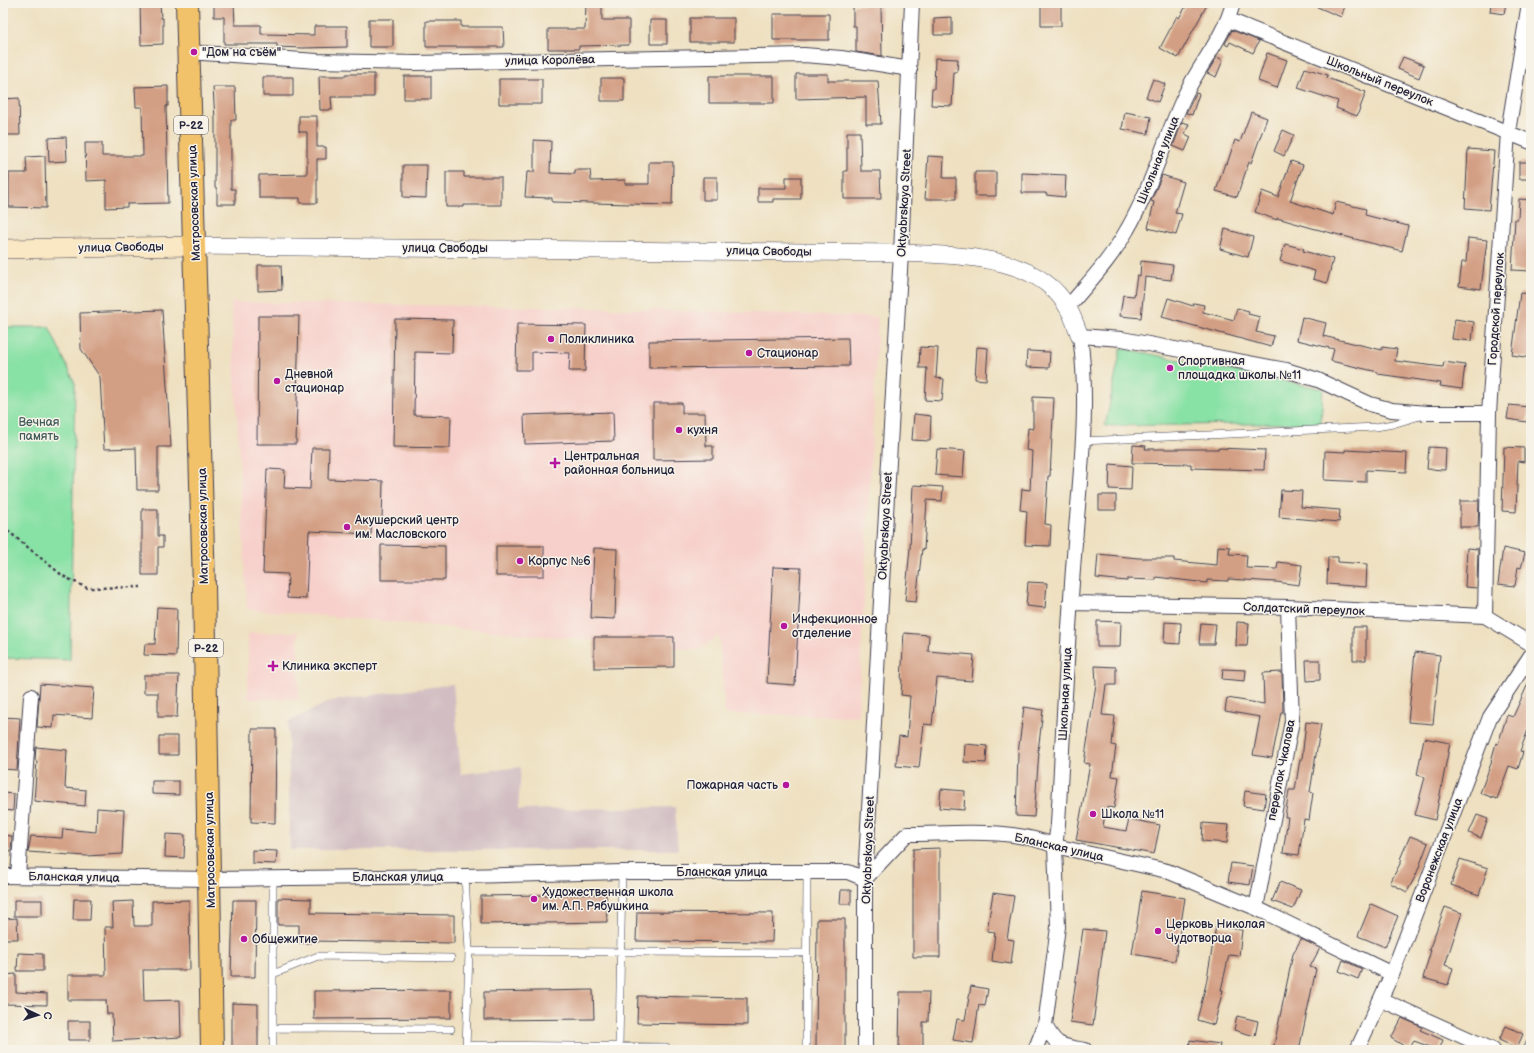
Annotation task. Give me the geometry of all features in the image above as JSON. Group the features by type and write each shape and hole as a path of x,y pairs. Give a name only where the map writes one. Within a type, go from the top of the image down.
{"highway":[{"name":"Матросовская улица","path":"187,3 196,246 210,879 212,1050"}],"main road":[{"name":"улица Свободы","path":"3,249 196,246"}],"street":[{"name":"Oktyabrskaya Street","path":"865,1050 865,879 901,253 912,3"},
{"name":"Школьная улица","path":"1068,307 1103,267 1127,230 1149,186 1183,99 1229,20 1233,3"},
{"name":"Городской переулок","path":"1485,616 1489,413 1508,132 1529,3"},
{"name":"Школьный переулок","path":"1229,20 1531,142"},
{"name":"улица Королёва","path":"188,52 317,60 416,63 804,55 841,58 910,69"},
{"name":"улица Свободы","path":"196,246 901,253 986,258 1026,271 1052,288 1068,307 1080,336"},
{"name":"Школьная улица","path":"1035,1050 1045,1025 1058,927 1055,846 1070,604 1085,407 1085,385 1080,336"},
{"path":"1080,336 1130,340 1286,370 1318,380 1370,404 1392,410 1427,413 1489,413"},
{"name":"Солдатский переулок","path":"1070,604 1288,608 1485,616 1531,644"},
{"name":"переулок Чкалова","path":"1256,908 1292,721 1288,608"},
{"name":"Воронежская улица","path":"1357,1050 1382,1000 1490,717 1531,655"},
{"path":"18,876 31,696"},
{"name":"Бланская улица","path":"3,876 210,879 465,876 622,872 848,872 865,879 907,834 1003,834 1040,839 1055,846 1167,871 1256,908 1392,974"},
{"path":"1382,1000 1493,1050"},
{"path":"1045,1025 1052,1039 1066,1047 1085,1050"}],"lane":[{"path":"1082,440 1376,427 1393,424 1427,413"},
{"path":"619,1047 622,872"},
{"path":"806,1050 807,872"},
{"path":"465,876 468,951 466,1047 666,1047"},
{"path":"273,878 273,1050"},
{"path":"468,951 807,953"},
{"path":"273,974 318,956 451,958"},
{"path":"273,1028 451,1029"}],"path":[{"path":"3,527 63,576 87,588 141,587"}],"shaded area":[{"name":"Центральная районная больница","path":"231,302 600,308 878,317 858,716 725,714 719,635 700,650 247,609"},
{"name":"Клиника эксперт","path":"298,632 299,699 248,699 248,633"},
{"path":"453,684 461,774 521,767 518,810 675,807 678,850 290,850 288,722 330,701"}],"green space":[{"name":"Вечная память","path":"3,327 49,327 75,383 70,660 3,658"},
{"name":"Спортивная площадка школы №11","path":"1121,348 1323,389 1321,423 1105,426"}],"building":[{"path":"140,3 160,3 161,18 163,18 163,44 141,45"},
{"path":"214,3 234,3 235,25 261,25 261,34 314,35 314,26 347,26 347,47 303,48 277,47 277,44 224,44 224,17 214,17"},
{"path":"586,3 602,3 602,20 629,20 629,45 579,46 579,49 548,49 548,29 585,29"},
{"path":"1041,3 1061,3 1061,26 1041,26"},
{"path":"1188,3 1208,3 1178,58 1160,48 1177,16 1179,18"},
{"path":"1308,3 1346,3 1341,17"},
{"path":"1491,3 1506,3 1504,14 1490,12"},
{"path":"853,5 881,5 882,56 856,52 856,26 853,26"},
{"path":"773,14 829,14 829,40 773,40"},
{"path":"952,17 952,35 934,35 934,18"},
{"path":"690,18 734,18 734,42 690,42"},
{"path":"369,19 393,19 393,47 369,47"},
{"path":"650,20 667,20 667,44 650,44"},
{"path":"426,21 461,21 461,27 503,27 504,47 426,47"},
{"path":"1232,30 1259,41 1253,53 1230,42 1228,46 1225,44"},
{"path":"1267,53 1287,60 1277,88 1258,81"},
{"path":"1217,57 1223,60 1216,77 1207,73"},
{"path":"1403,57 1424,65 1419,78 1398,69"},
{"path":"935,58 958,59 957,72 954,72 952,106 931,105 932,89 934,89"},
{"path":"1305,68 1328,75 1327,78 1366,92 1357,116 1336,108 1338,101 1298,88"},
{"path":"346,74 374,74 374,97 331,97 332,110 320,110 319,76 346,76"},
{"path":"796,74 828,74 828,81 878,81 881,124 866,124 866,97 796,99"},
{"path":"404,76 431,76 431,99 404,99"},
{"path":"709,76 774,76 774,103 709,103"},
{"path":"263,77 293,77 293,96 263,96"},
{"path":"601,78 624,78 624,101 601,101"},
{"path":"499,79 542,79 542,104 499,104"},
{"path":"1153,79 1165,84 1158,102 1146,97"},
{"path":"168,86 168,106 166,106 168,203 127,204 127,207 106,208 106,180 86,181 85,143 102,143 102,156 143,156 142,107 136,107 135,87"},
{"path":"213,87 235,87 236,120 231,120 231,189 235,189 235,204 217,204 217,188 215,188 215,120"},
{"path":"1196,93 1199,94 1192,115 1186,113"},
{"path":"19,98 20,135 3,135 3,99"},
{"path":"1125,112 1151,117 1148,134 1122,129"},
{"path":"1251,112 1267,118 1251,163 1249,162 1237,197 1216,191 1225,163 1227,164 1235,140 1240,142"},
{"path":"299,116 317,116 317,147 326,147 326,159 317,159 317,203 300,203 300,198 259,198 259,175 307,174 307,132 299,132"},
{"path":"1182,122 1189,124 1185,134 1191,137 1185,151 1173,146"},
{"path":"1283,130 1294,135 1284,156 1274,151"},
{"path":"847,132 860,132 861,171 880,171 881,199 844,199 844,171 847,171"},
{"path":"66,137 67,161 49,162 48,138"},
{"path":"534,140 551,141 550,173 575,174 575,170 590,170 591,181 625,180 625,184 649,184 649,162 673,162 672,205 552,202 552,198 525,197 527,172 534,172"},
{"path":"1468,149 1494,151 1489,210 1465,208"},
{"path":"45,156 46,208 9,207 9,173 27,173 26,157"},
{"path":"928,156 944,157 943,178 956,178 956,199 925,199"},
{"path":"1291,161 1303,165 1290,201 1333,215 1336,202 1366,209 1365,215 1408,226 1402,251 1277,218 1277,220 1255,212 1262,191 1278,197"},
{"path":"1519,162 1531,162 1531,179 1519,179"},
{"path":"403,165 427,165 426,198 403,197"},
{"path":"446,172 464,172 464,177 501,177 501,205 464,205 464,207 446,207"},
{"path":"975,172 996,172 996,196 975,196"},
{"path":"1022,173 1066,175 1065,197 1046,195 1046,193 1022,193"},
{"path":"1162,175 1184,182 1175,213 1182,214 1176,235 1148,228 1154,202 1151,201"},
{"path":"703,177 717,177 717,200 703,200"},
{"path":"786,177 801,177 801,199 773,199 773,202 758,202 758,188 786,188"},
{"path":"1519,199 1531,200 1531,271 1512,270 1515,219 1518,219"},
{"path":"1225,229 1253,237 1248,257 1220,249"},
{"path":"1468,238 1487,240 1481,289 1459,286 1462,262 1466,262"},
{"path":"1285,244 1304,249 1303,251 1333,259 1327,283 1313,279 1315,271 1280,261"},
{"path":"1141,261 1173,265 1171,280 1145,277 1141,318 1120,316 1123,295 1134,296 1137,275 1140,276"},
{"path":"258,265 281,265 282,290 258,291"},
{"path":"1520,293 1531,294 1531,358 1512,355"},
{"path":"1168,298 1193,306 1194,303 1204,305 1203,312 1234,320 1237,308 1249,311 1248,314 1260,317 1256,332 1274,336 1271,347 1162,317"},
{"path":"162,310 171,447 158,447 158,490 137,490 136,448 104,449 100,377 81,349 80,313"},
{"name":"Дневной стационар","path":"258,316 299,316 296,444 257,444"},
{"path":"1302,317 1326,323 1323,336 1382,350 1382,347 1397,349 1395,361 1443,367 1444,362 1465,365 1462,389 1440,386 1441,383 1378,374 1378,372 1331,361 1334,349 1297,340"},
{"path":"395,319 453,320 452,353 415,352 414,415 451,416 450,448 393,447"},
{"path":"1455,319 1474,322 1472,341 1452,339"},
{"name":"Поликлиника","path":"517,324 586,325 585,371 569,371 570,353 532,352 532,370 516,370"},
{"name":"Стационар","path":"848,338 849,366 649,368 649,341"},
{"path":"920,347 938,348 936,378 944,379 942,401 925,400 927,368 919,368"},
{"path":"977,347 988,348 986,380 975,379"},
{"path":"1027,351 1050,352 1049,368 1026,367"},
{"path":"1033,397 1054,398 1050,476 1048,476 1045,524 1051,525 1050,546 1025,545 1027,511 1020,510 1022,489 1030,490 1032,451 1026,450 1028,428 1033,429"},
{"name":"кухня","path":"653,403 682,403 682,413 705,413 706,446 713,446 713,459 653,460"},
{"path":"1509,405 1529,407 1527,422 1507,419"},
{"path":"613,412 614,441 525,444 524,415"},
{"path":"914,414 931,416 930,441 912,440"},
{"path":"1133,445 1146,446 1145,449 1219,448 1265,450 1264,470 1191,468 1191,464 1132,463"},
{"path":"1429,447 1446,448 1445,470 1427,469"},
{"path":"1504,447 1524,448 1524,462 1518,461 1516,512 1502,511"},
{"name":"Акушерский центр им. Масловского","path":"312,448 329,448 328,479 383,481 382,521 372,521 371,534 309,531 306,599 287,598 288,574 263,573 267,469 285,470 284,488 310,489"},
{"path":"937,449 965,451 963,477 935,475"},
{"path":"1345,450 1407,453 1406,472 1366,470 1366,482 1324,480 1325,451 1345,452"},
{"path":"1110,464 1132,466 1131,490 1109,489"},
{"path":"913,485 943,487 942,501 927,500 924,550 922,549 916,602 905,601 910,548"},
{"path":"1281,490 1302,491 1301,507 1340,510 1339,522 1279,517"},
{"path":"1099,495 1116,495 1116,510 1099,510"},
{"path":"1460,501 1479,501 1478,527 1460,527"},
{"path":"142,509 158,509 158,536 163,536 163,547 158,547 158,575 142,575"},
{"path":"381,545 445,546 445,580 381,580"},
{"name":"Корпус №6","path":"496,546 544,546 544,576 496,576"},
{"path":"1218,546 1230,547 1229,554 1247,555 1246,568 1277,569 1278,562 1302,565 1299,585 1228,579 1228,581 1207,580 1207,583 1156,577 1156,580 1127,579 1127,581 1096,578 1098,554 1138,558 1174,558 1174,561 1217,565"},
{"path":"594,548 617,549 615,619 591,618"},
{"path":"1467,548 1478,549 1477,588 1465,587"},
{"path":"1503,548 1525,553 1521,568 1518,567 1515,586 1498,584"},
{"path":"1328,557 1338,557 1338,562 1367,564 1366,587 1327,584"},
{"name":"Инфекционное отделение","path":"773,567 801,568 795,685 767,683"},
{"path":"1028,582 1047,583 1045,608 1026,606"},
{"path":"157,607 177,608 176,656 144,655 145,644 155,644"},
{"path":"1097,621 1121,622 1120,647 1097,647"},
{"path":"1165,622 1181,623 1180,644 1164,643"},
{"path":"1237,622 1249,623 1247,646 1236,646"},
{"path":"1201,623 1216,624 1214,644 1199,644"},
{"path":"1353,627 1366,627 1366,660 1353,660"},
{"path":"904,633 929,635 928,651 974,655 972,681 937,678 932,725 924,724 919,768 896,766 899,736 907,737 910,696 901,695"},
{"path":"594,637 674,637 674,667 594,668"},
{"path":"1415,652 1440,655 1433,724 1408,722"},
{"path":"1306,660 1320,660 1320,680 1307,681"},
{"path":"1095,666 1116,667 1116,685 1106,685 1102,715 1115,716 1112,745 1116,746 1112,776 1119,777 1114,808 1106,807 1103,827 1126,831 1129,819 1160,825 1154,854 1076,840 1090,764 1084,763 1096,684"},
{"path":"1223,669 1246,670 1245,681 1222,679"},
{"path":"1282,672 1283,712 1281,712 1272,758 1253,755 1260,717 1225,711 1227,698 1264,704 1263,673"},
{"path":"144,675 179,675 177,717 158,717 158,693 144,693"},
{"path":"1531,677 1531,722 1520,751 1523,752 1518,769 1509,766 1497,799 1480,793 1492,761 1496,743 1498,744 1507,715 1513,717"},
{"path":"40,684 94,688 92,718 54,715 53,728 37,727"},
{"path":"1024,707 1043,710 1038,752 1034,817 1016,816 1018,753"},
{"path":"3,717 20,718 17,770 3,769"},
{"path":"1306,722 1321,724 1310,792 1313,793 1309,820 1304,819 1299,855 1283,853 1288,817 1285,817 1289,790 1295,790 1300,759 1302,759"},
{"path":"252,729 276,729 275,823 251,822"},
{"path":"159,736 178,736 178,755 159,755"},
{"path":"1424,738 1450,743 1435,820 1415,815 1425,777 1417,775"},
{"path":"965,744 987,746 986,763 964,762"},
{"path":"36,747 67,750 65,788 86,790 85,806 34,801 37,761 35,760"},
{"path":"152,781 179,781 179,795 152,794"},
{"path":"941,789 965,791 964,810 939,808"},
{"path":"1245,791 1266,794 1264,809 1243,806"},
{"path":"3,793 14,794 13,811 3,810"},
{"path":"97,808 124,810 122,854 86,856 28,852 31,836 62,838 63,829 96,832"},
{"path":"1477,815 1488,819 1481,838 1469,833"},
{"path":"1203,823 1229,825 1227,843 1202,841"},
{"path":"166,834 185,835 184,858 165,857"},
{"path":"3,835 12,836 11,851 3,850"},
{"path":"1410,836 1428,843 1416,875 1407,892 1390,883 1402,860 1400,859"},
{"path":"940,848 940,957 913,957 913,849"},
{"path":"252,850 277,851 276,864 252,863"},
{"path":"1460,859 1488,868 1479,895 1451,885"},
{"path":"1231,863 1253,866 1250,885 1228,882"},
{"path":"1280,882 1301,890 1293,909 1272,901"},
{"path":"841,890 851,890 851,904 840,904"},
{"name":"Церковь Николая Чудотворца","path":"1142,891 1185,898 1175,961 1132,954"},
{"path":"993,893 1014,896 1007,939 1014,940 1011,964 992,961 995,932 987,931"},
{"path":"606,894 607,922 481,924 481,896"},
{"path":"278,898 311,899 311,913 454,915 454,943 310,941 310,943 299,943 299,925 278,925"},
{"path":"74,899 91,899 90,920 73,920"},
{"path":"14,900 42,900 42,916 14,916"},
{"path":"189,900 190,970 143,970 144,1001 180,1000 181,1037 113,1041 112,1014 107,1014 106,1000 68,1000 68,975 106,975 105,927 113,927 112,902 133,901 134,926 152,926 152,901"},
{"name":"Общежитие","path":"233,900 256,900 255,977 231,977"},
{"path":"1371,904 1398,916 1385,947 1358,936"},
{"path":"1445,907 1462,913 1445,965 1453,968 1448,985 1423,978 1431,950 1429,950"},
{"path":"637,912 773,913 772,942 636,941"},
{"path":"17,918 18,939 3,939 3,919"},
{"path":"817,919 845,919 845,1050 816,1050"},
{"path":"1216,926 1242,930 1239,956 1229,955 1221,990 1223,990 1214,1025 1197,1020 1206,984"},
{"path":"1083,929 1105,931 1093,1025 1070,1022"},
{"path":"1301,939 1320,948 1310,967 1316,969 1299,1050 1273,1050 1293,954"},
{"path":"18,953 43,954 43,971 17,971"},
{"path":"1343,960 1362,969 1358,979 1339,971"},
{"path":"16,974 16,992 47,994 47,1005 3,1004 3,975"},
{"path":"971,986 988,989 985,1006 979,1005 973,1043 953,1040 957,1019 965,1020"},
{"path":"451,990 451,1018 314,1019 314,991"},
{"path":"593,990 594,1019 484,1020 484,992"},
{"path":"900,992 929,992 928,1022 923,1022 923,1050 899,1050"},
{"path":"638,996 747,998 747,1025 637,1023"},
{"path":"232,1003 258,1004 258,1050 232,1050"},
{"path":"1237,1016 1258,1021 1255,1036 1234,1030"},
{"path":"1402,1018 1422,1027 1420,1030 1443,1040 1439,1050 1414,1041 1409,1049 1391,1038"},
{"path":"68,1021 90,1021 90,1040 68,1040"},
{"path":"1506,1026 1523,1034 1517,1048 1499,1040"},
{"path":"1190,1040 1220,1044 1219,1050 1189,1050"}],"place":[{"name":"\"Дом на съём\"","path":"194,52"},
{"name":"Поликлиника","path":"551,339"},
{"name":"Стационар","path":"749,353"},
{"name":"Спортивная площадка школы №11","path":"1170,368"},
{"name":"Дневной стационар","path":"277,381"},
{"name":"кухня","path":"679,430"},
{"name":"Центральная районная больница","path":"555,463"},
{"name":"Акушерский центр им. Масловского","path":"347,527"},
{"name":"Корпус №6","path":"520,561"},
{"name":"Инфекционное отделение","path":"784,626"},
{"name":"Клиника эксперт","path":"273,666"},
{"name":"Пожарная часть","path":"786,785"},
{"name":"Школа №11","path":"1093,814"},
{"name":"Художественная школа им. А.П. Рябушкина","path":"534,899"},
{"name":"Церковь Николая Чудотворца","path":"1158,931"},
{"name":"Общежитие","path":"244,939"}]}
